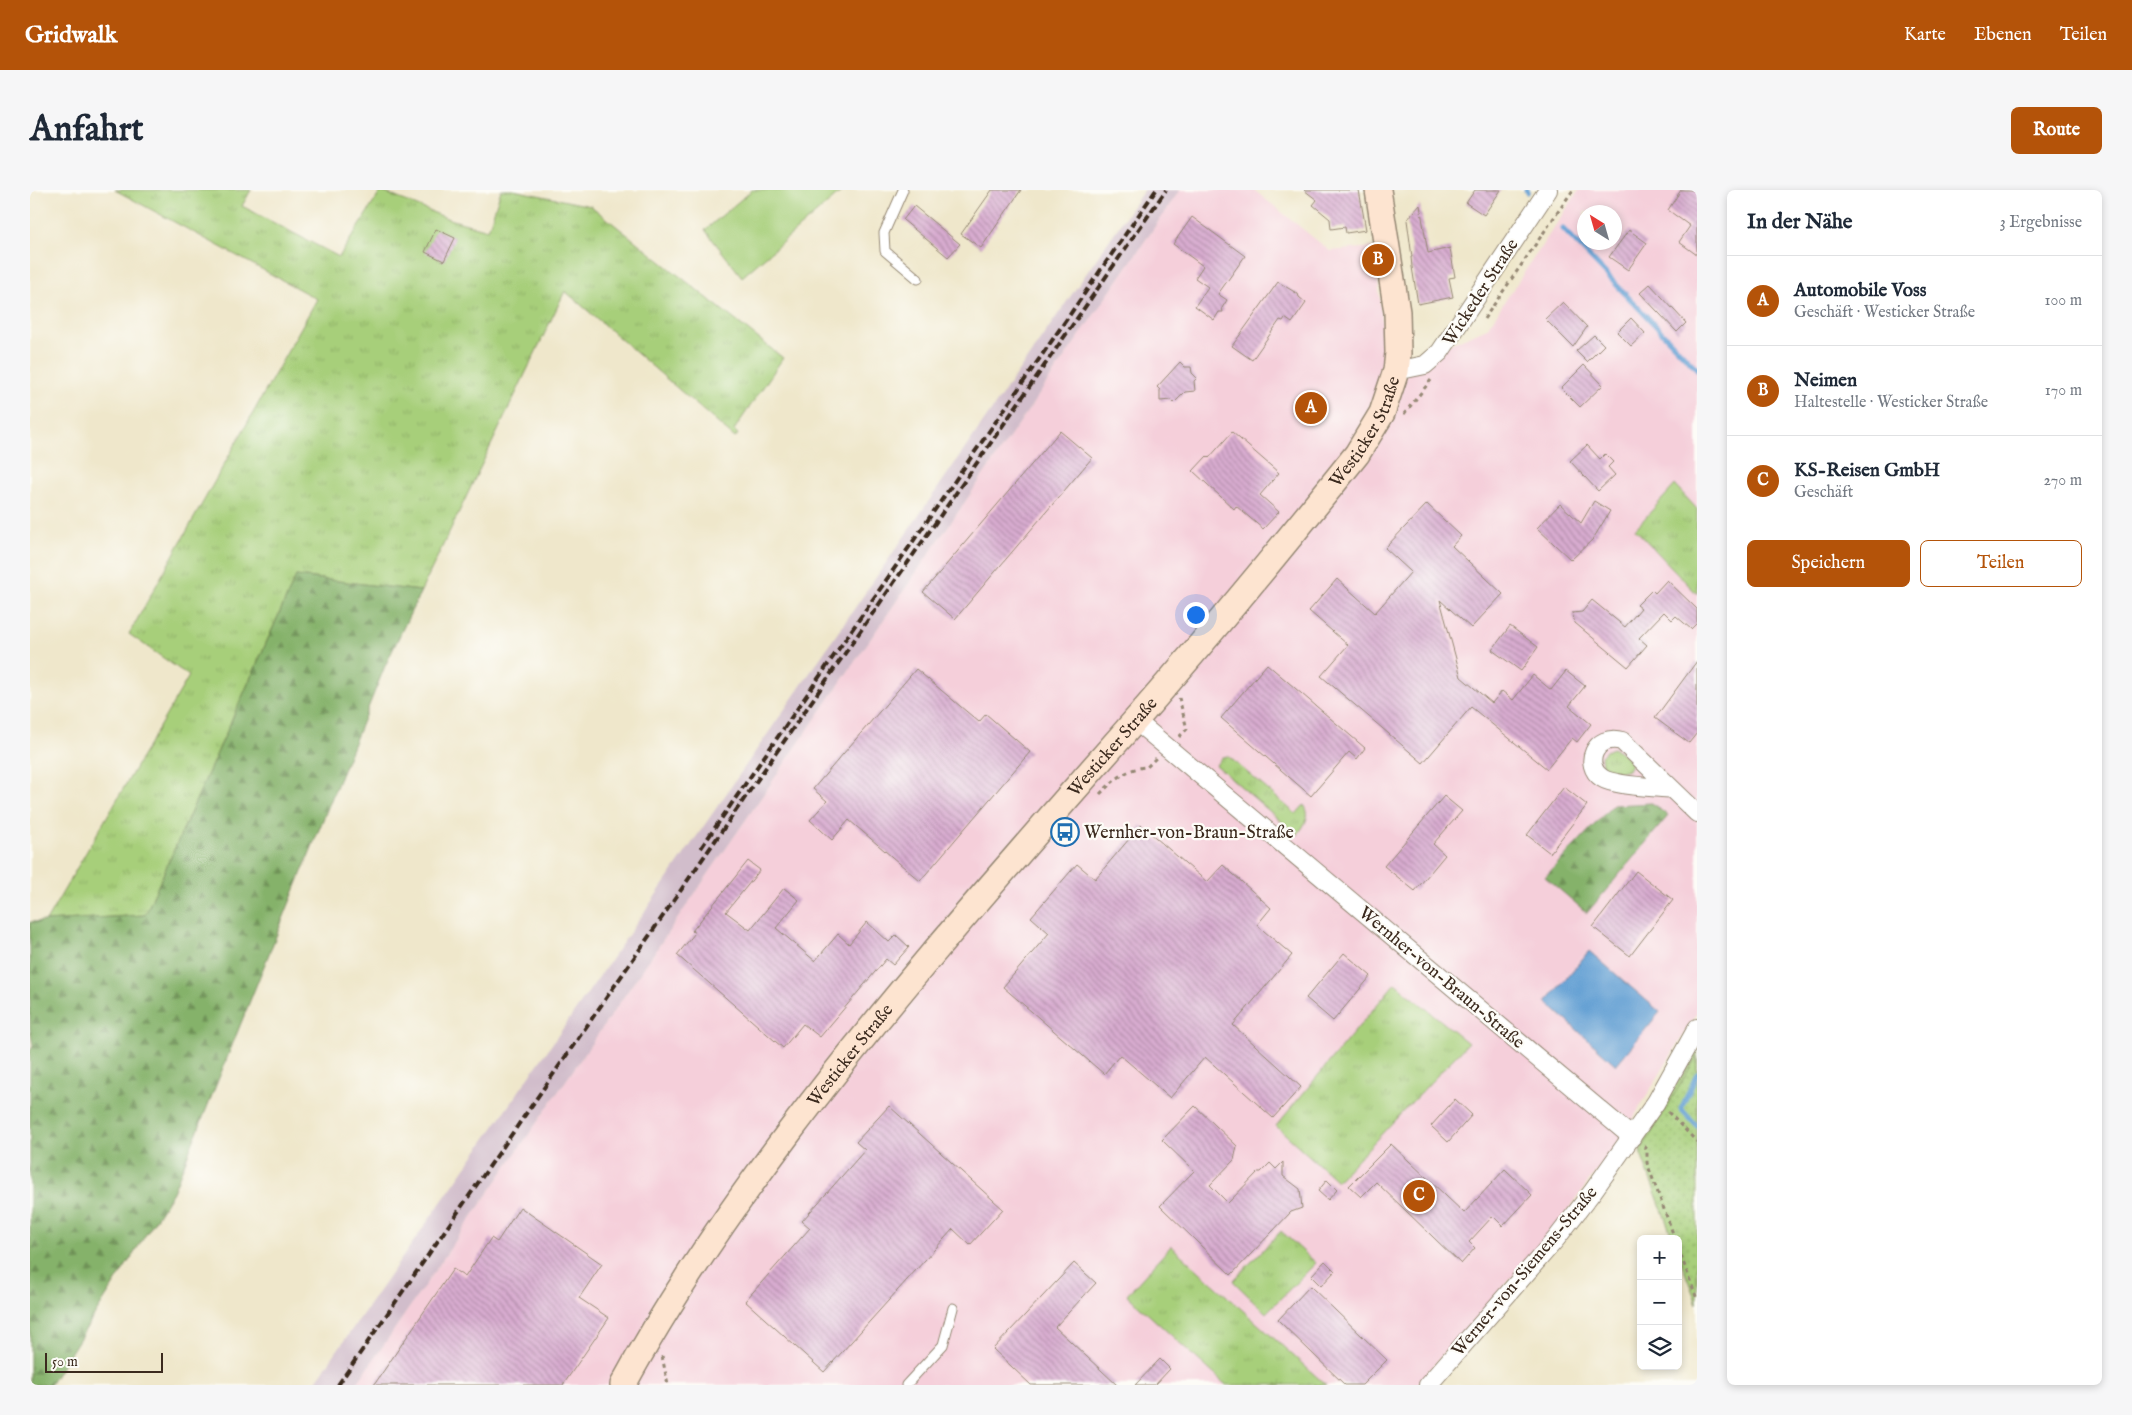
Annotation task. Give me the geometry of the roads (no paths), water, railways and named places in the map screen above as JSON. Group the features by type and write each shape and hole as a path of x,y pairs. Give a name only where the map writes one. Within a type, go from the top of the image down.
{"main road":[{"name":"Westicker Straße","path":"628,1382 724,1222 848,1054 951,929 1136,721 1357,454 1382,413 1396,371 1397,312 1378,190"}],"street":[{"name":"Wickeder Straße","path":"1396,371 1426,365 1440,352 1548,190"},
{"name":"Wernher-von-Braun-Straße","path":"1136,721 1632,1137"},
{"path":"1672,789 1697,813"},
{"name":"Werner-von-Siemens-Straße","path":"1428,1385 1556,1239 1656,1102 1697,1028"}],"lane":[{"path":"903,190 884,234 884,251 918,279"},
{"path":"906,1385 943,1345 953,1308"}],"water":[{"path":"1589,951 1660,1012 1616,1065 1546,1002"}],"waterway":[{"path":"1563,229 1697,369"},
{"path":"1697,1074 1681,1109 1697,1126"}],"railway":[{"path":"701,848 1156,190"},
{"path":"338,1385 1166,190"}],"place":[{"name":"Neimen","path":"1378,260"},
{"name":"Automobile Voss","path":"1311,408"},
{"name":"Wernher-von-Braun-Straße","path":"1065,832"},
{"name":"KS-Reisen GmbH","path":"1419,1196"}]}
